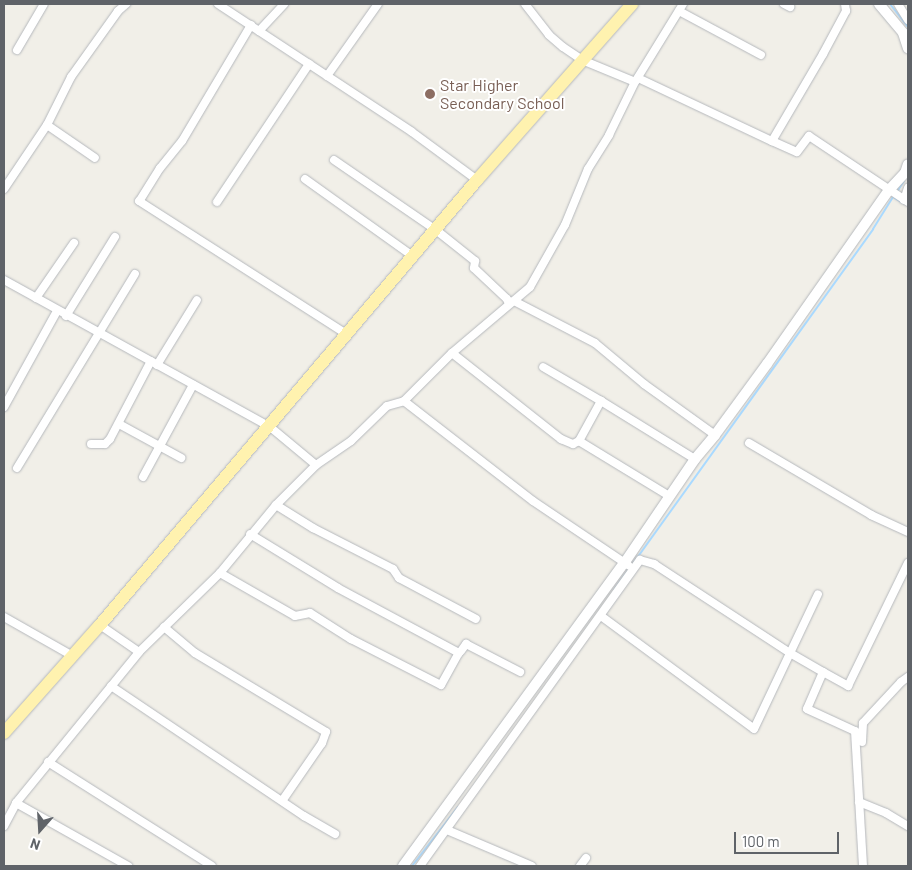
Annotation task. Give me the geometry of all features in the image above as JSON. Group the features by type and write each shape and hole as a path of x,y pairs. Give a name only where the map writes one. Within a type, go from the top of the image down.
{"main road":[{"path":"4,733 100,625 348,335 477,180 632,4"}],"street":[{"path":"17,50 44,4"},
{"path":"4,189 47,124 71,78 118,11 126,4"},
{"path":"218,4 412,132 477,180"},
{"path":"259,30 284,4"},
{"path":"327,76 378,4"},
{"path":"525,4 549,35 582,60 637,80 797,152 809,136 906,201 908,188"},
{"path":"772,141 846,11 845,4"},
{"path":"879,4 903,33 908,48"},
{"path":"898,4 908,20"},
{"path":"4,826 16,803 139,652 220,573 250,534 276,505 316,465 351,441 387,406 404,400 452,354 530,287 565,225 588,169 609,135 637,80 681,7 761,56"},
{"path":"251,26 182,140 160,168 139,201 348,335"},
{"path":"217,202 309,64"},
{"path":"47,124 95,158"},
{"path":"334,160 436,230 475,261 474,268 511,302 595,343 644,384 715,435"},
{"path":"420,866 600,616 668,496 715,435 889,190 905,173 908,164"},
{"path":"306,179 414,257"},
{"path":"66,316 115,237"},
{"path":"36,298 74,243"},
{"path":"17,468 135,274"},
{"path":"4,280 66,316 269,426 316,465"},
{"path":"90,444 105,444 119,424 154,363 197,300"},
{"path":"4,407 58,311"},
{"path":"452,354 561,439 573,444 580,441 601,401"},
{"path":"543,367 695,459"},
{"path":"143,477 193,385"},
{"path":"404,400 533,501 628,565"},
{"path":"119,424 181,458"},
{"path":"580,441 668,496"},
{"path":"749,443 871,515 908,532"},
{"path":"276,505 313,528 392,569 399,578 476,619"},
{"path":"220,573 295,616 310,613 351,639 441,685 459,652 338,588 250,534"},
{"path":"403,866 628,565 640,560 654,564 790,653 848,686 908,562"},
{"path":"600,616 679,672 754,729 818,594"},
{"path":"4,617 72,656"},
{"path":"100,625 139,652"},
{"path":"164,627 195,653 326,732 322,743 282,801"},
{"path":"461,651 466,644 520,672"},
{"path":"823,672 807,708 855,731 863,866"},
{"path":"862,742 863,723 908,677"},
{"path":"111,686 282,801 335,834"},
{"path":"48,762 212,866"},
{"path":"859,802 886,813 908,826"},
{"path":"16,803 128,866"},
{"path":"447,830 532,866"},
{"path":"580,866 586,858"}],"waterway":[{"path":"890,4 908,27"},
{"path":"897,192 904,181"},
{"path":"614,590 873,229 893,197 903,203"},
{"path":"412,866 458,807"}],"place":[{"name":"Star Higher Secondary School","path":"430,94"}]}
